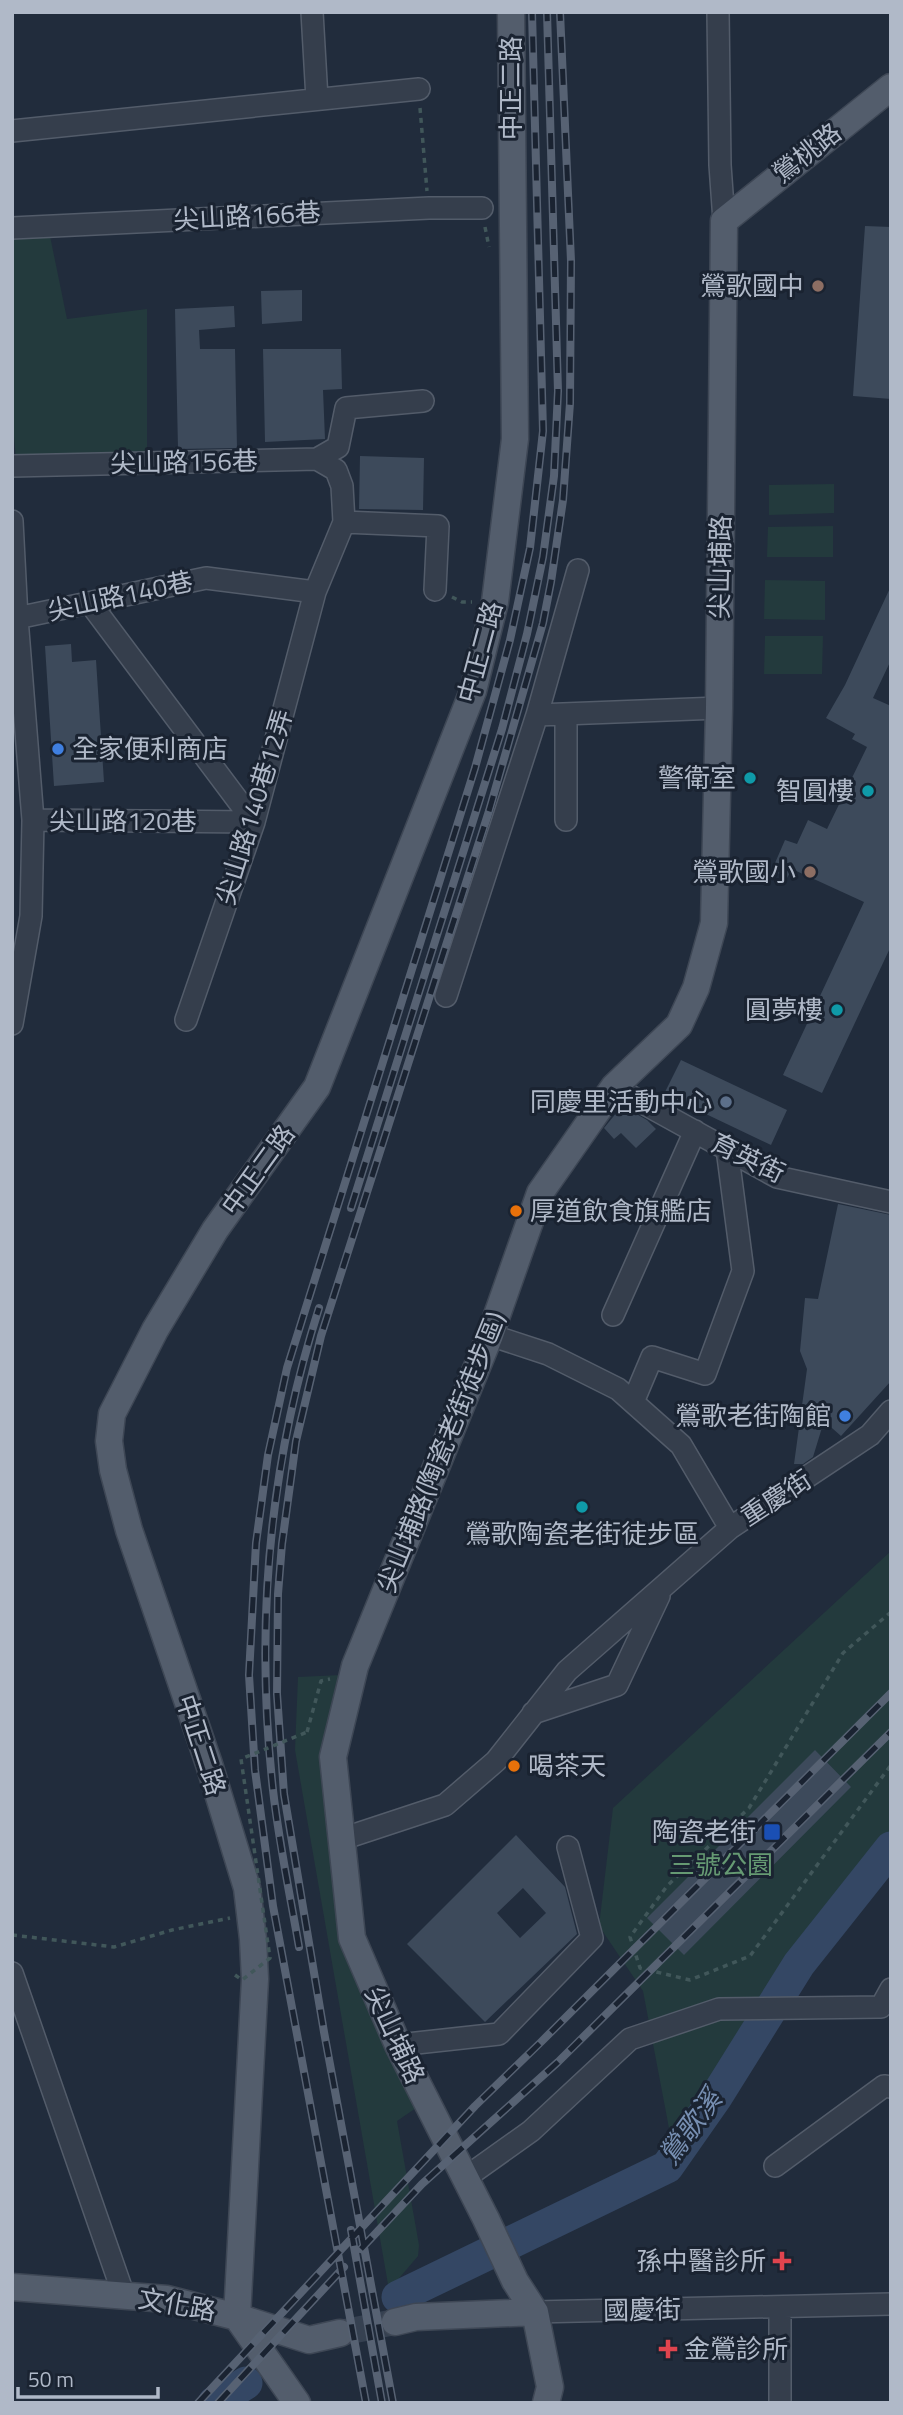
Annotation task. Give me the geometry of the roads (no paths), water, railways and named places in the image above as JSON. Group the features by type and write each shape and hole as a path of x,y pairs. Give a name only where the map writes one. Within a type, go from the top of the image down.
{"main road":[{"name":"中正二路","path":"237,2317 255,1979 247,1888 209,1764 129,1530 113,1470 109,1441 112,1414 155,1330 215,1230 317,1087 474,691 495,603 515,439 511,12"},
{"name":"鶯桃路","path":"724,220 891,87"},
{"name":"尖山埔路","path":"614,1087 679,1025 696,988 714,923 724,220"},
{"name":"尖山埔路(陶瓷老街徒步區)","path":"342,1839 333,1757 349,1681 490,1335 540,1193 614,1087"},
{"name":"尖山埔路","path":"342,1839 352,1938 398,2045 515,2281 535,2312"},
{"name":"文化路","path":"12,2287 167,2299 237,2317 292,2395"},
{"path":"535,2312 550,2386 546,2403"},
{"name":"國慶街","path":"395,2322 416,2317 535,2312"},
{"path":"237,2317 309,2340 340,2333"}],"street":[{"path":"312,12 317,99"},
{"name":"尖山埔路","path":"718,12 720,165 724,220"},
{"path":"12,131 419,89"},
{"name":"尖山路166巷","path":"12,228 429,208 482,208"},
{"path":"317,459 338,447 346,408 423,401"},
{"path":"315,592 344,522 342,486 336,470 317,459"},
{"name":"尖山路156巷","path":"12,466 317,459"},
{"path":"12,521 18,618 16,654 33,820 31,916 12,1024"},
{"path":"344,522 438,526 435,590"},
{"path":"446,996 537,715 578,570"},
{"name":"尖山路140巷","path":"18,618 206,578 315,592"},
{"name":"尖山路140巷12弄","path":"186,1020 254,822 315,592"},
{"path":"90,603 254,822"},
{"path":"537,715 719,708"},
{"path":"566,714 566,820"},
{"name":"尖山路120巷","path":"33,820 254,822"},
{"name":"育英街","path":"614,1087 777,1177 891,1202"},
{"path":"613,1315 695,1131"},
{"path":"633,1402 652,1357 705,1374 743,1271 727,1149"},
{"path":"490,1335 548,1354 618,1389 681,1445 730,1528"},
{"name":"重慶街","path":"342,1839 445,1805 496,1761 566,1671 730,1528 870,1435 891,1411"},
{"name":"重慶街","path":"533,1713 617,1685 663,1588"},
{"path":"398,2045 499,2034 592,1938 568,1847"},
{"path":"12,1973 124,2295"},
{"path":"465,2178 531,2132 630,2039 719,2008 886,1998"},
{"path":"775,2166 884,2086 891,2087"},
{"name":"國慶街","path":"535,2312 891,2304"},
{"path":"780,2307 780,2403"}],"waterway":[{"name":"鶯歌溪","path":"398,2297 667,2167 716,2097 799,1964 891,1848"},
{"name":"鶯歌溪","path":"214,2403 246,2383"}],"tunnel":[{"path":"340,2333 395,2322"}],"railway":[{"path":"366,2403 273,1906 255,1770 249,1675 256,1543 268,1455 287,1368 475,768 510,640 530,548 543,431 532,12"},
{"path":"351,1208 502,729 527,634 543,557 554,476 558,391 547,12"},
{"path":"393,2403 324,2032 284,1794 277,1694 278,1594 296,1441 321,1336 489,811 543,623 551,582 563,500 570,403 571,261 560,12"},
{"path":"299,1947 273,1790 268,1729 266,1607 270,1547 288,1426 319,1308"},
{"path":"198,2403 475,2106 891,1693"},
{"path":"361,2249 422,2184 558,2062 891,1732"},
{"path":"351,2230 382,2403"},
{"path":"218,2403 344,2267"}],"place":[{"name":"鶯歌國中","path":"818,286"},
{"name":"全家便利商店","path":"58,749"},
{"name":"警衛室","path":"750,778"},
{"name":"智圓樓","path":"868,791"},
{"name":"鶯歌國小","path":"810,872"},
{"name":"圓夢樓","path":"837,1010"},
{"name":"同慶里活動中心","path":"726,1102"},
{"name":"厚道飲食旗艦店","path":"516,1211"},
{"name":"鶯歌老街陶館","path":"845,1416"},
{"name":"鶯歌陶瓷老街徒步區","path":"582,1507"},
{"name":"喝茶天","path":"514,1766"},
{"name":"陶瓷老街","path":"772,1832"},
{"name":"孫中醫診所","path":"782,2261"},
{"name":"金鶯診所","path":"668,2349"}],"park label":[{"name":"三號公園","path":"721,1865"}]}
